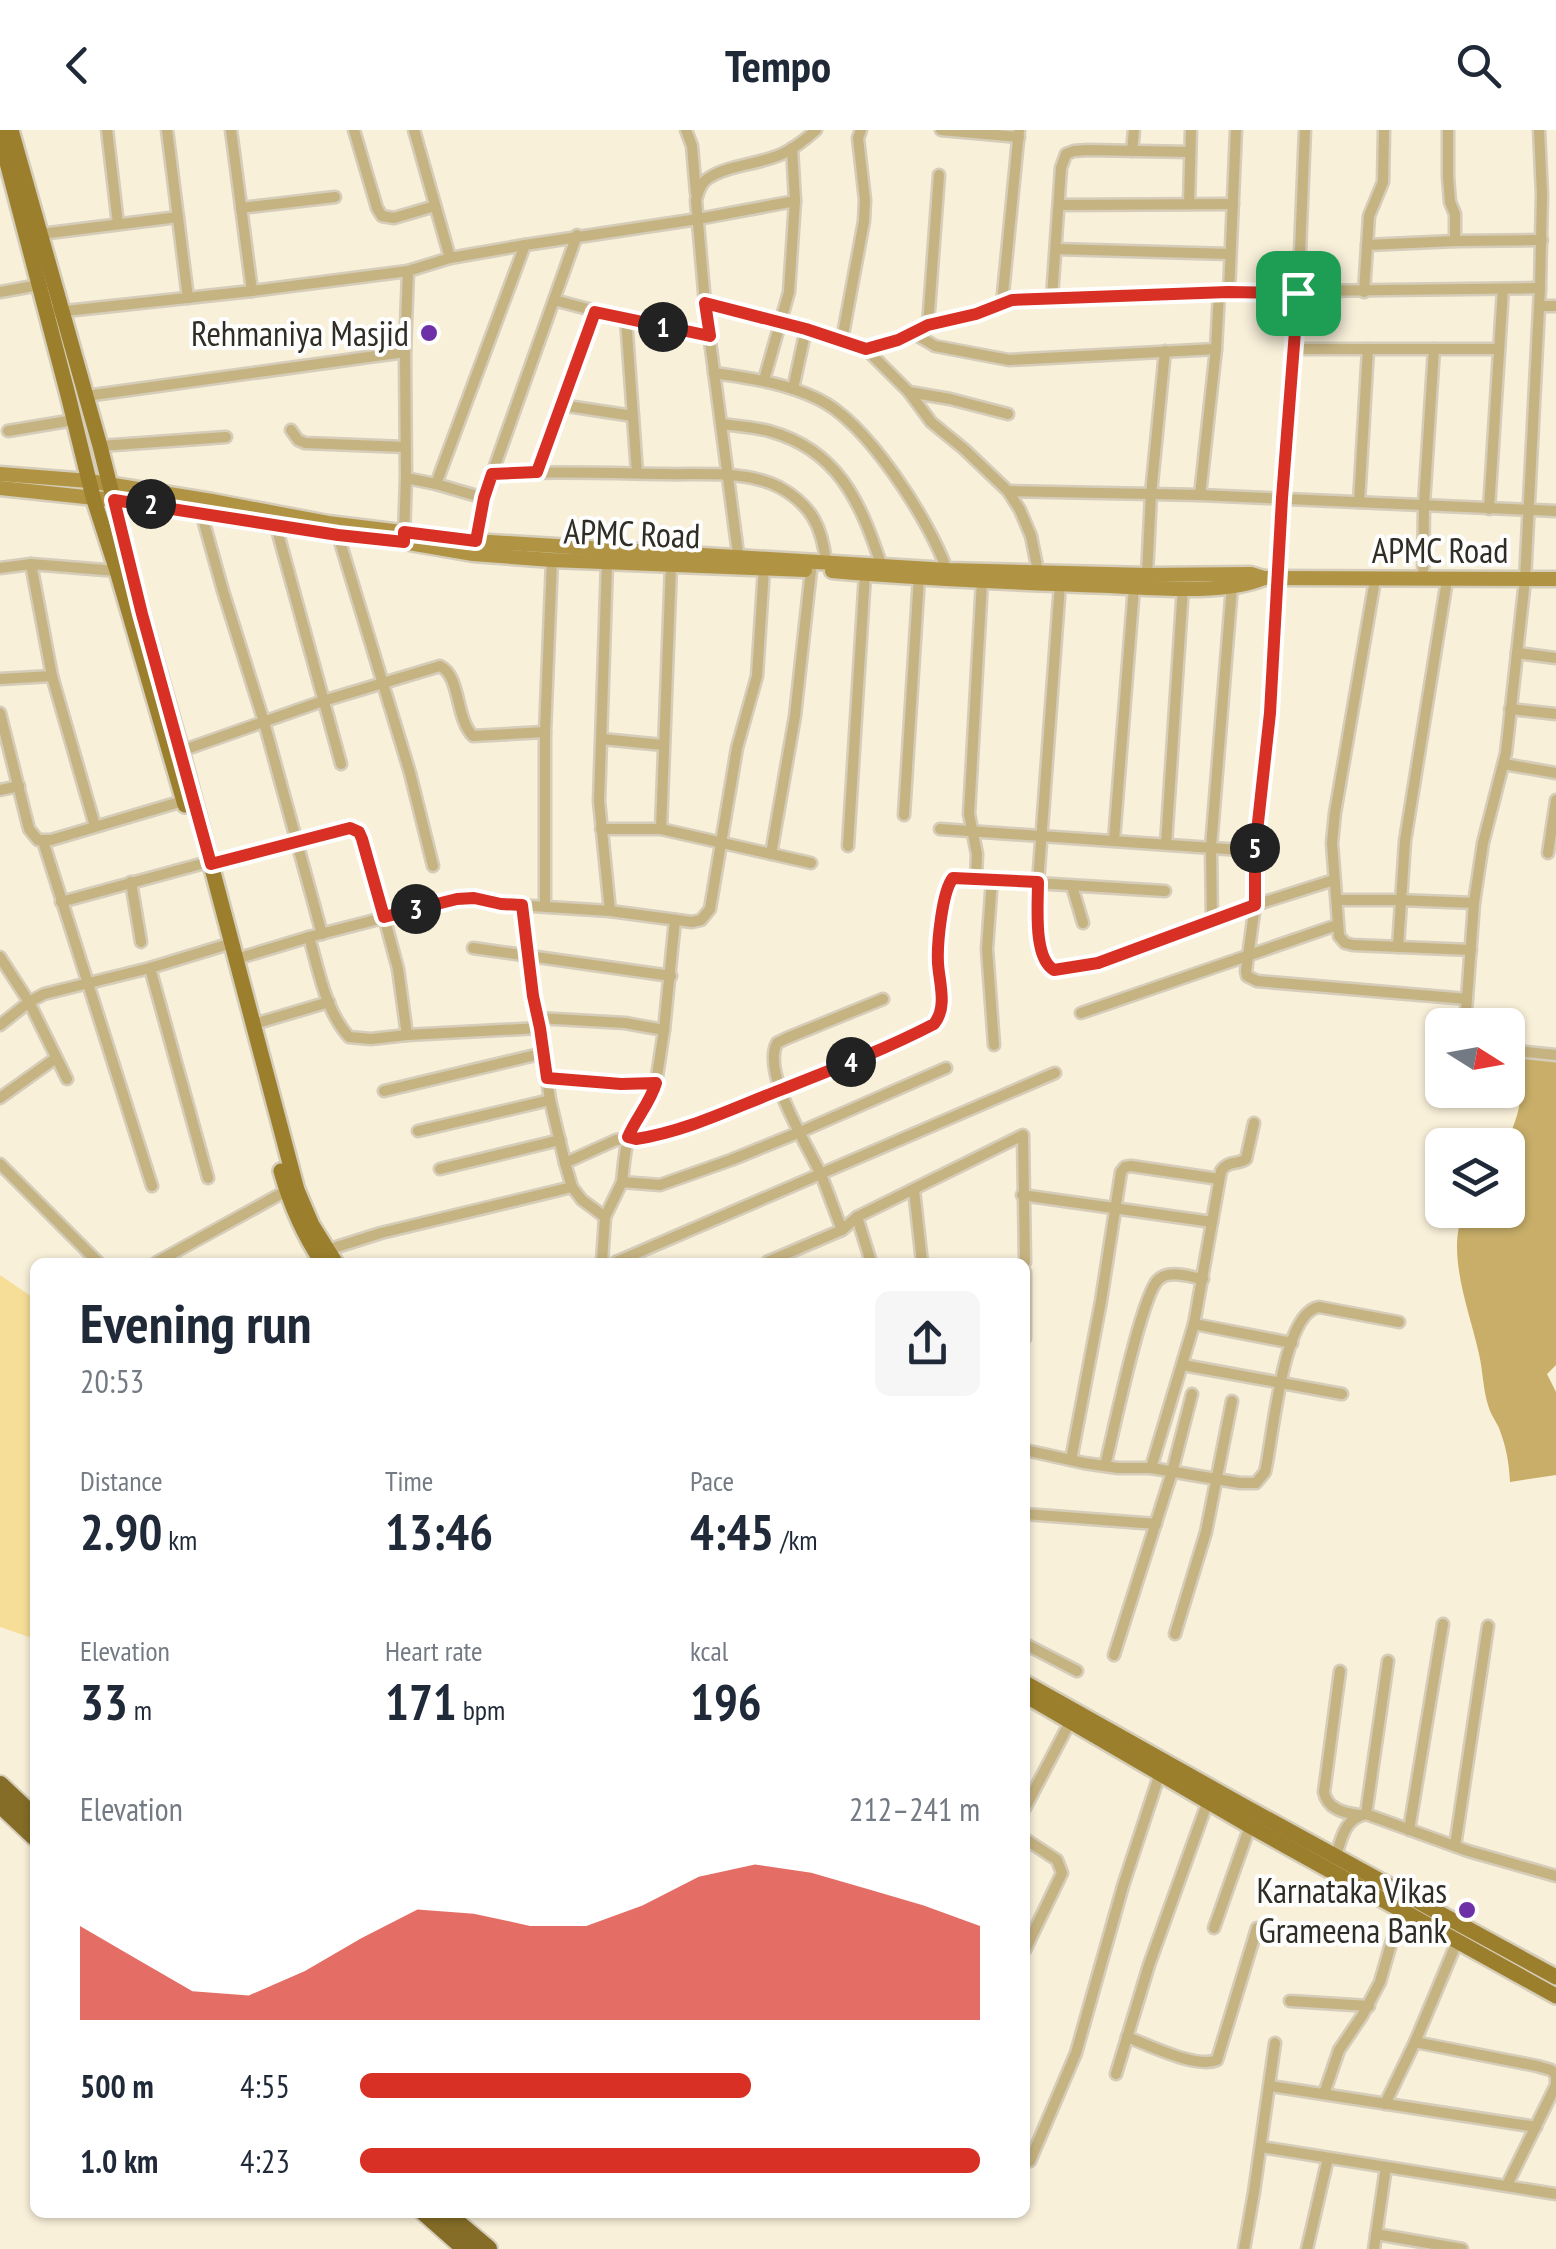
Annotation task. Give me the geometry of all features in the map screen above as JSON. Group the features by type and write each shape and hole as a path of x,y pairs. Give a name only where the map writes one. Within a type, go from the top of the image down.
{"highway":[{"path":"0,1785 30,1813"},
{"path":"0,1804 30,1832"},
{"path":"431,2218 466,2249"},
{"path":"451,2218 488,2249"}],"main road":[{"path":"7,137 40,234 74,420 91,489 206,864"},
{"path":"7,137 40,285 86,396 100,446 181,751 206,864 254,1024 297,1190 328,1258"},
{"path":"230,949 286,1191 300,1223 328,1258"},
{"path":"1030,1686 1254,1819 1556,1977"},
{"path":"1030,1698 1208,1801 1254,1819"},
{"path":"1333,1862 1401,1909 1556,1996"}],"street":[{"path":"107,130 118,224"},
{"path":"167,130 188,298"},
{"path":"232,130 252,292"},
{"path":"354,130 376,208 382,216 394,218 434,206"},
{"path":"414,130 450,258"},
{"path":"686,130 692,146 705,303 739,562"},
{"path":"696,200 707,179 781,155 816,130"},
{"path":"842,340 864,222 858,138 861,130"},
{"path":"941,130 1019,133 1002,304"},
{"path":"1132,151 1134,130"},
{"path":"1189,204 1191,130"},
{"path":"1200,495 1230,254 1236,130"},
{"path":"1306,130 1296,349 1270,578 1270,713 1255,850 1255,905 1248,976 1257,981 1467,999"},
{"path":"1364,292 1371,210 1383,182 1384,130"},
{"path":"1448,130 1455,241"},
{"path":"1466,1008 1474,903 1483,844 1504,764 1524,580 1540,306 1539,130"},
{"path":"764,380 789,292 795,201 792,148"},
{"path":"1052,298 1061,168 1069,152 1190,152"},
{"path":"928,325 939,175"},
{"path":"241,208 335,197"},
{"path":"54,312 408,271 450,258 576,235 795,201"},
{"path":"1058,205 1233,204"},
{"path":"40,234 178,217"},
{"path":"474,548 484,498 576,235"},
{"path":"1367,246 1542,240"},
{"path":"436,484 524,245"},
{"path":"1056,250 1230,254"},
{"path":"404,537 408,271"},
{"path":"0,292 40,285"},
{"path":"866,349 928,325 1022,299 1540,288"},
{"path":"1489,509 1503,289"},
{"path":"554,300 626,320 710,336"},
{"path":"705,303 866,349 909,392 931,422 1008,491 1031,536 1038,571"},
{"path":"1540,306 1556,306"},
{"path":"537,472 595,312"},
{"path":"626,320 637,474"},
{"path":"794,389 806,329"},
{"path":"912,333 935,346 1009,360 1216,349"},
{"path":"1296,349 1498,349"},
{"path":"1359,502 1368,349"},
{"path":"1423,580 1434,349"},
{"path":"86,396 405,352"},
{"path":"1147,575 1165,352"},
{"path":"714,373 764,380 828,404 890,470 937,542 947,570"},
{"path":"909,392 1008,414"},
{"path":"561,406 633,416"},
{"path":"8,431 74,420"},
{"path":"721,424 788,437 826,460 853,495 882,564"},
{"path":"291,430 305,443 405,446"},
{"path":"100,446 226,437"},
{"path":"0,474 91,489"},
{"path":"492,474 728,476 771,484 806,507 824,541 826,562"},
{"path":"406,478 484,498"},
{"name":"APMC Road","path":"0,488 91,489 276,526 338,535 404,537"},
{"path":"1008,491 1200,495 1556,511"},
{"name":"APMC Road","path":"112,493 212,500 404,537 552,560 671,565 826,562 947,570 1251,574 1270,578 1375,580 1556,579"},
{"path":"201,512 322,934"},
{"path":"276,526 341,764"},
{"path":"338,535 410,772 433,866"},
{"name":"APMC Road","path":"474,548 1134,587 1232,586 1270,578"},
{"path":"545,906 545,732 552,560"},
{"path":"606,563 599,800 610,911"},
{"path":"0,568 31,564 117,571"},
{"path":"31,564 52,676 95,826"},
{"path":"661,829 671,565"},
{"path":"0,1025 44,994 230,949 310,937 457,899 702,920 710,910 737,748 757,676 764,568"},
{"path":"771,854 795,716 811,570"},
{"path":"848,846 865,574"},
{"path":"904,814 919,577"},
{"path":"1375,580 1334,812 1338,936 1345,943 1471,950"},
{"path":"1398,947 1404,841 1447,580"},
{"path":"976,879 978,854 969,814 982,581"},
{"path":"1060,584 1040,836 1038,882 1043,960 1054,970 1098,963 1334,880"},
{"path":"1212,922 1211,847 1232,586"},
{"path":"1114,840 1134,587"},
{"path":"1166,844 1183,587"},
{"path":"1517,654 1556,658"},
{"path":"181,751 434,666 447,669 465,726 473,736 545,732"},
{"path":"0,679 52,676"},
{"path":"1510,709 1556,714"},
{"path":"0,713 34,837 51,840 184,801"},
{"path":"602,739 663,745"},
{"path":"1504,764 1556,773"},
{"path":"0,790 19,786"},
{"path":"1548,853 1556,800"},
{"path":"61,902 345,828 354,829 359,832 398,969 407,1035"},
{"path":"602,829 661,829 811,863"},
{"path":"940,829 1255,850"},
{"path":"43,841 152,1186"},
{"path":"566,1162 616,1140 648,1138 686,1127 843,1065 938,1020 942,1004 938,953 947,887 953,878 1165,891"},
{"path":"992,880 987,948 994,1044"},
{"path":"130,882 141,942"},
{"path":"1072,886 1082,923"},
{"path":"1338,900 1474,903"},
{"path":"522,905 550,1100 572,1187 604,1217"},
{"path":"602,1258 604,1217 622,1182 628,1137 656,1083 675,920"},
{"path":"1080,1013 1337,925"},
{"path":"310,937 329,1002 349,1037 371,1039 539,1023 625,1023 664,1030"},
{"path":"473,948 670,976"},
{"path":"0,956 29,1002 67,1079"},
{"path":"150,968 208,1178"},
{"path":"842,1230 781,1090 773,1062 774,1048 777,1043 883,999"},
{"path":"254,1024 329,1002"},
{"path":"384,1092 544,1052"},
{"path":"1525,1052 1556,1055"},
{"path":"0,1098 56,1058"},
{"path":"622,1182 660,1184 730,1160 946,1068"},
{"path":"625,1258 1055,1073"},
{"path":"547,1078 656,1083"},
{"path":"418,1131 550,1100"},
{"path":"1150,1468 1194,1324 1219,1179 1224,1166 1246,1159 1254,1124"},
{"path":"776,1258 842,1230 857,1217 1023,1135 1025,1258"},
{"path":"440,1169 560,1140"},
{"path":"0,1164 94,1258"},
{"path":"1071,1460 1121,1172 1125,1167 1143,1167 1219,1179"},
{"path":"328,1258 382,1233 572,1187"},
{"path":"914,1190 922,1258"},
{"path":"164,1258 286,1191"},
{"path":"1022,1195 1212,1222"},
{"path":"857,1217 869,1258"},
{"path":"1106,1466 1151,1290 1157,1280 1171,1274 1204,1279"},
{"path":"1030,1451 1106,1466 1256,1483 1267,1463 1280,1383 1305,1314 1314,1307 1398,1322"},
{"path":"1194,1324 1292,1343"},
{"path":"1182,1365 1342,1394"},
{"path":"1114,1656 1172,1472 1192,1394"},
{"path":"1174,1634 1206,1532 1232,1401"},
{"path":"1030,1514 1156,1524"},
{"path":"1409,1830 1443,1624"},
{"path":"1455,1846 1488,1626"},
{"path":"1030,1647 1077,1671"},
{"path":"1333,1862 1344,1830 1362,1814 1388,1661"},
{"path":"1340,1671 1324,1792 1330,1804 1340,1811 1362,1814 1455,1846 1556,1874"},
{"path":"1030,1797 1070,1722"},
{"path":"1030,2161 1076,2053 1160,1773"},
{"path":"1116,2074 1149,1965 1208,1801"},
{"path":"1214,1928 1254,1819"},
{"path":"1030,1842 1057,1860 1062,1873 1030,1929"},
{"path":"1324,2094 1339,2050 1368,2006 1388,1958 1401,1909"},
{"path":"1127,2037 1198,2062 1217,2060 1257,1928"},
{"path":"1385,2104 1457,1942"},
{"path":"1290,2001 1368,2006"},
{"path":"1415,2042 1537,2066 1556,2076 1554,2096 1507,2185"},
{"path":"1244,2249 1275,2043"},
{"path":"1270,2086 1536,2126"},
{"path":"1261,2147 1556,2194"},
{"path":"1307,2249 1328,2158"},
{"path":"1374,2249 1386,2166"},
{"path":"1376,2234 1462,2249"}],"shaded area":[{"path":"1525,1055 1556,1057 1556,1365 1547,1374 1556,1392 1556,1475 1510,1482 1504,1441 1485,1395 1457,1243 1459,1228 1525,1228 1525,1128 1512,1128 1518,1108 1525,1108"},
{"path":"0,1275 30,1296 30,1637 0,1627"}],"place":[{"name":"Rehmaniya Masjid","path":"429,333"},
{"name":"Karnataka Vikas Grameena Bank","path":"1467,1910"}],"route":[{"path":"1298,293 1270,713 1255,850 1255,905 1098,963 1054,970 1043,960 1038,882 953,878 947,887 938,943 942,1010 934,1024 749,1104 686,1127 636,1139 628,1137 656,1083 547,1078 522,905 457,899 384,917 362,839 359,832 350,828 211,864 114,500 338,535 404,542 404,532 476,541 492,474 537,472 595,312 710,336 705,303 866,349 898,340 928,325 976,314 1012,300 1298,293"}]}
